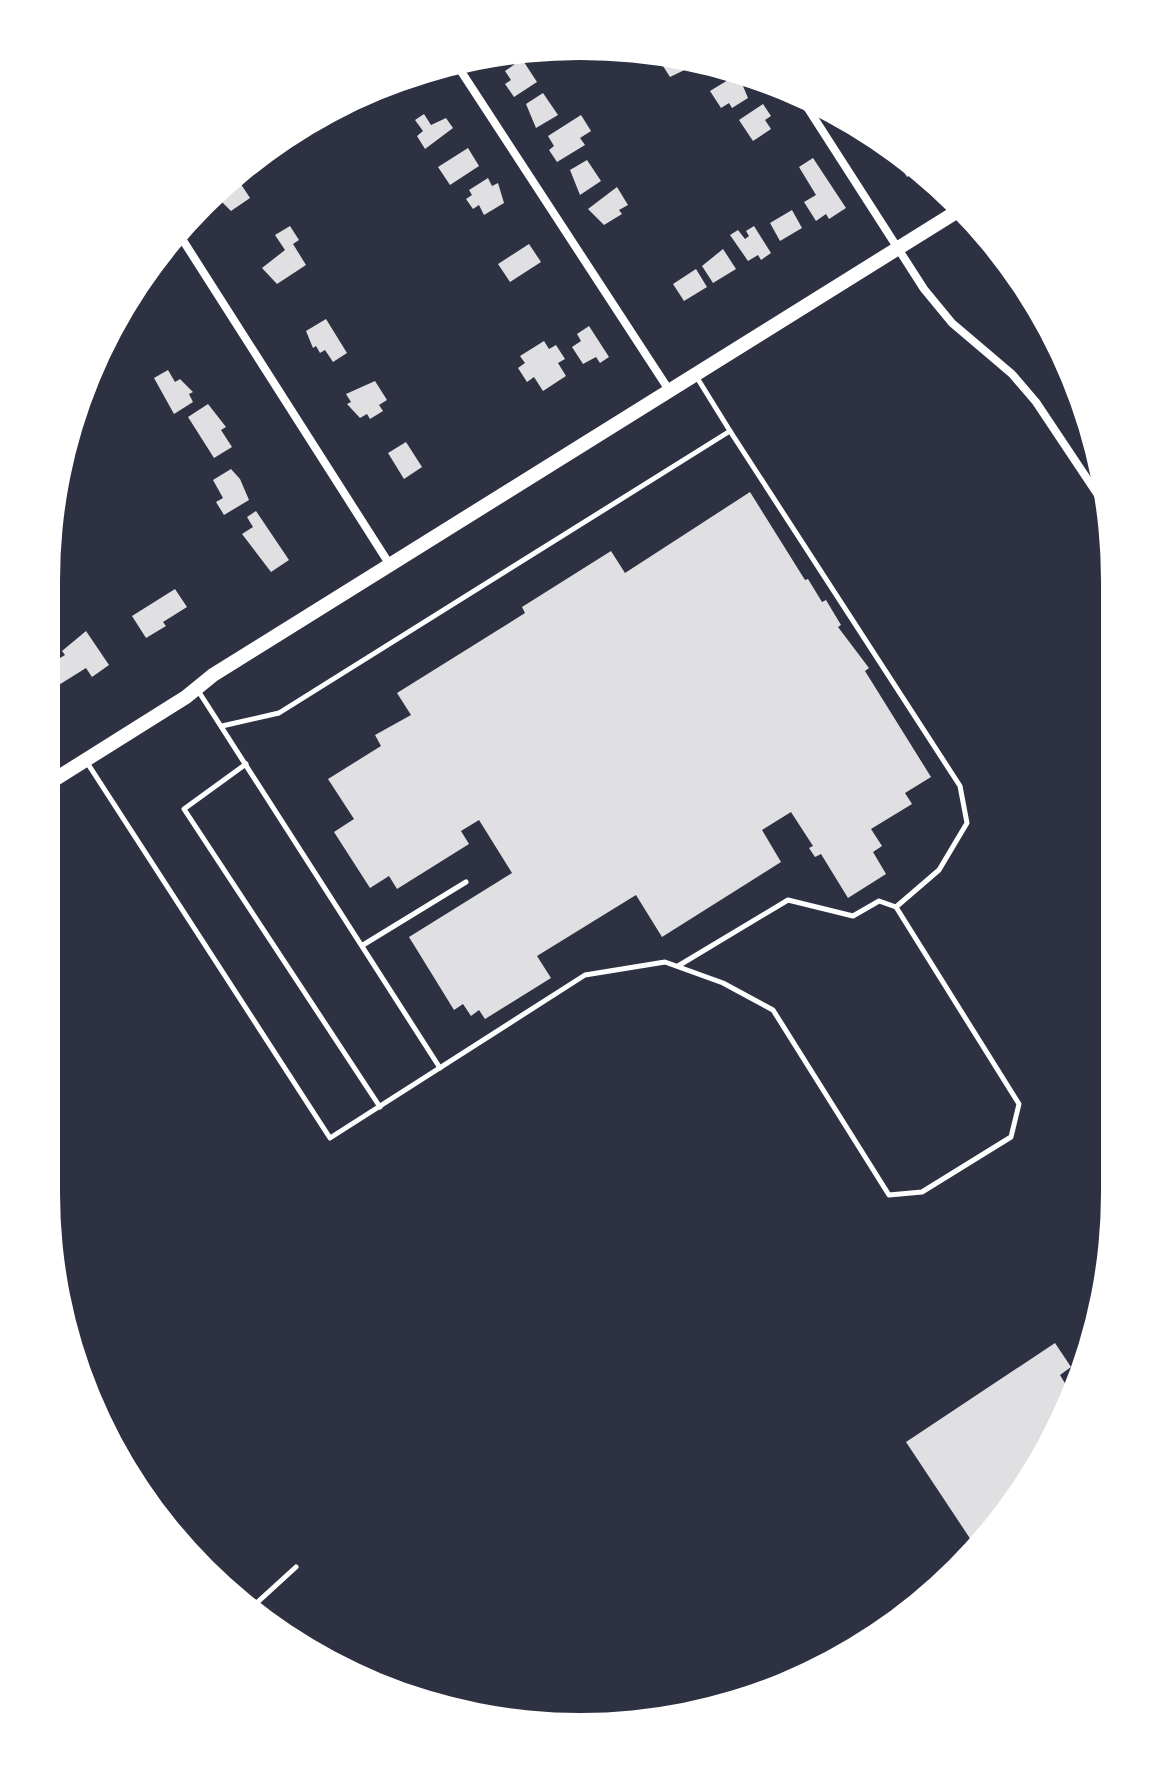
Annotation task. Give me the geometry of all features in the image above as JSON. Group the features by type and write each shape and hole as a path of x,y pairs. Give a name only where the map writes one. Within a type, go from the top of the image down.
{"main road":[{"path":"60,776 390,565 952,215"}],"street":[{"path":"463,74 669,390"},
{"path":"812,115 938,307 996,357 1036,402 1092,486"},
{"path":"185,243 390,565"}],"lane":[{"path":"695,374 960,786 967,823 939,870 896,907"},
{"path":"222,726 279,713 730,431"},
{"path":"197,688 440,1068"},
{"path":"85,760 330,1138 585,975 665,962 677,967 723,983 773,1010 889,1195 922,1192 1011,1137 1019,1104 896,907 879,901 853,916 788,900 677,967"},
{"path":"246,764 184,809 380,1107"},
{"path":"363,945 466,882"},
{"path":"259,1601 296,1567"}],"building":[{"path":"525,63 537,82 514,97 505,84 511,80 505,71 515,64"},
{"path":"663,67 684,70 670,77"},
{"path":"726,81 743,87 748,98 732,108 729,103 721,108 710,91"},
{"path":"543,93 558,115 536,128 526,104"},
{"path":"763,104 771,116 765,120 771,129 753,141 739,120"},
{"path":"424,114 431,125 446,118 453,128 425,149 417,136 423,131 415,120"},
{"path":"581,115 591,131 580,138 585,145 557,162 549,150 554,146 548,136"},
{"path":"468,148 479,166 450,185 438,167"},
{"path":"813,158 846,208 829,219 826,214 816,221 804,202 816,195 799,167"},
{"path":"587,160 601,181 580,195 570,170"},
{"path":"488,178 492,186 498,183 504,203 484,215 479,205 473,209 466,199 472,195 469,190"},
{"path":"242,185 250,198 231,211 222,202"},
{"path":"617,187 628,205 619,210 622,214 604,225 588,209"},
{"path":"792,210 802,228 780,241 770,223"},
{"path":"290,226 299,240 293,244 306,265 277,284 262,268 285,250 275,235"},
{"path":"754,226 771,253 761,260 758,255 748,261 730,235 738,230 745,239 749,236 746,231"},
{"path":"529,244 541,262 510,282 498,264"},
{"path":"723,249 736,269 713,283 702,266"},
{"path":"696,269 707,287 684,301 673,284"},
{"path":"326,319 347,353 333,362 325,350 320,353 316,346 313,348 306,331"},
{"path":"589,326 609,357 600,363 596,357 583,364 572,347 581,341 577,334"},
{"path":"544,341 549,349 556,345 565,359 558,363 566,376 543,391 534,377 527,382 518,368 525,363 520,356"},
{"path":"168,370 175,382 180,379 193,392 189,394 193,402 174,414 154,378"},
{"path":"375,381 387,400 379,405 383,411 370,419 367,414 360,418 347,404 351,402 346,394"},
{"path":"208,404 226,427 221,430 232,447 214,458 188,417"},
{"path":"406,442 422,467 404,479 388,453"},
{"path":"231,469 240,479 249,500 224,515 216,502 223,498 213,480"},
{"path":"750,492 805,580 808,579 822,602 826,600 841,625 838,627 869,668 865,671 931,777 905,793 912,804 871,829 882,846 873,852 886,874 848,898 821,854 815,857 809,848 813,846 791,812 762,830 781,862 662,937 636,895 537,956 551,978 485,1019 479,1010 471,1016 463,1004 454,1010 409,937 512,873 479,820 461,831 469,844 397,889 389,876 370,888 334,832 354,819 328,779 381,746 375,735 411,715 397,693 525,613 522,607 611,551 625,573"},
{"path":"256,511 289,560 271,572 242,534 253,527 247,517"},
{"path":"175,589 187,607 163,622 166,626 146,638 132,616"},
{"path":"86,631 109,665 92,677 86,668 60,684 60,658 65,655 62,651"},
{"path":"1055,1343 1071,1366 1060,1375 1065,1382 1031,1453 970,1538 906,1442"}]}
